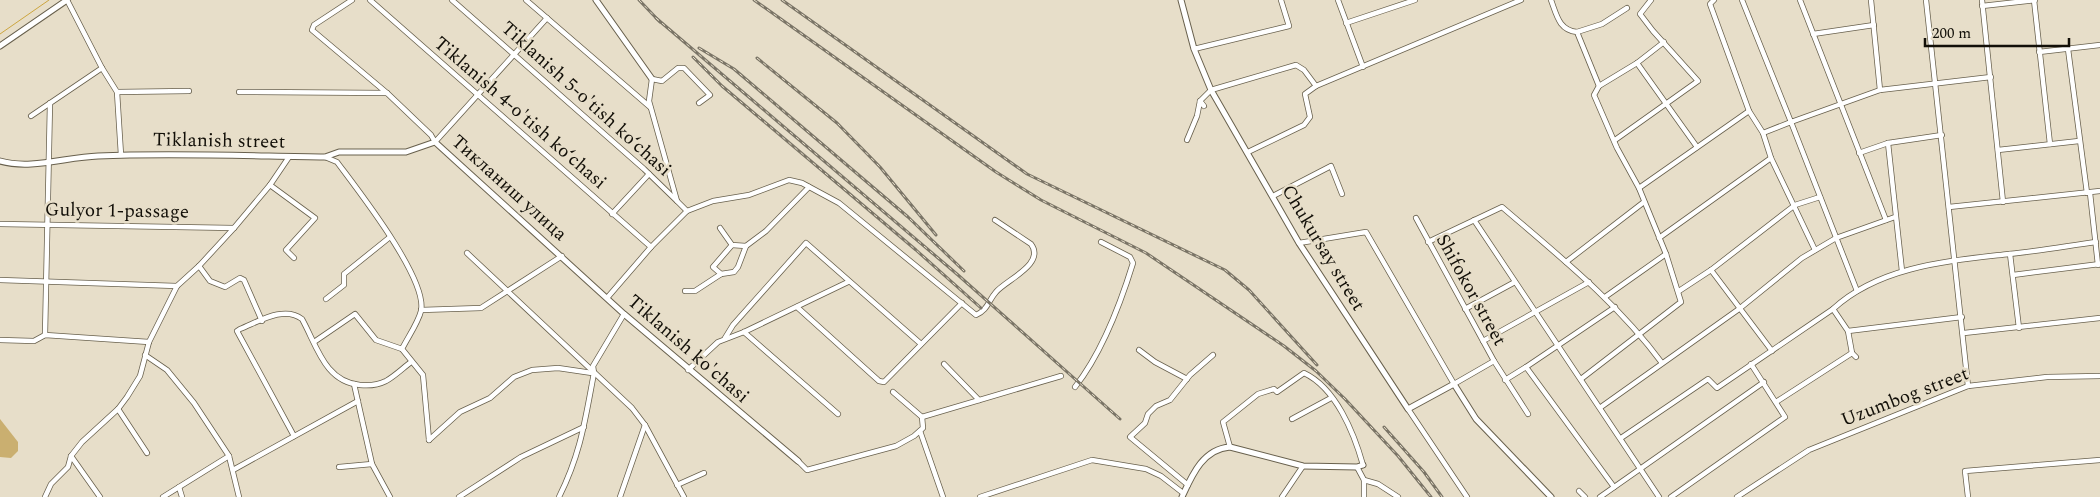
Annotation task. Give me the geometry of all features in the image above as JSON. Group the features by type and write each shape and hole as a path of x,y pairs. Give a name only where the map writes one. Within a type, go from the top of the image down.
{"street":[{"path":"0,46 67,0 102,68 117,92 121,155"},
{"path":"352,0 312,28 312,30 387,93 436,142 546,18"},
{"name":"Tiklanish 4-o'tish ko‘chasi","path":"370,0 650,247"},
{"name":"Tiklanish 5-o'tish ko‘chasi","path":"452,0 649,174 687,211"},
{"path":"526,0 653,109"},
{"path":"596,0 652,79 662,81 678,68 684,68 710,95 699,102"},
{"name":"Chukursay street","path":"1181,0 1194,49 1211,90 1300,243 1408,410 1467,497"},
{"path":"1194,49 1288,26 1281,0"},
{"path":"1338,0 1363,67"},
{"path":"1346,22 1415,0"},
{"path":"1248,152 1304,125 1310,117 1305,94 1316,86 1521,0"},
{"path":"1551,0 1561,25 1567,31 1578,32 1602,24 1627,8"},
{"path":"1615,140 1698,81 1640,14 1651,0"},
{"path":"1742,0 1857,290"},
{"path":"1800,0 1886,220"},
{"path":"1870,0 1880,90"},
{"path":"1926,0 1964,333 1968,386"},
{"path":"1982,0 2003,202"},
{"path":"1982,6 2035,0 2038,52 2050,144"},
{"path":"1712,1 1749,111 1764,135 1772,158 1815,250"},
{"path":"1813,34 1874,25"},
{"path":"1578,32 1599,86"},
{"path":"1581,379 1681,302 1666,254 1639,188 1616,148 1615,140 1594,95 1599,86 1637,63 1664,42"},
{"path":"2038,52 2100,45"},
{"path":"2013,275 2099,265 2089,193 2079,142 2068,49"},
{"path":"1637,63 1696,147"},
{"path":"1187,140 1197,116 1200,100 1211,90 1296,65 1304,70 1316,86"},
{"path":"32,116 102,68"},
{"path":"1764,135 1790,122 1880,90 1991,77"},
{"path":"652,79 648,98 653,109 677,201"},
{"path":"117,92 189,92"},
{"path":"239,92 387,93"},
{"path":"1200,100 1204,106"},
{"path":"45,335 50,103"},
{"path":"1639,188 1749,111"},
{"path":"1859,153 1888,143 1942,135"},
{"name":"Tiklanish street","path":"1,162 12,164 49,161 69,157 121,155 325,157 339,152 406,152 436,142"},
{"name":"Тикланиш улица","path":"436,142 562,256"},
{"path":"1998,150 2079,142"},
{"path":"1888,143 1902,271"},
{"path":"44,497 51,484 68,466 71,456 87,436 118,409 140,376 149,342 177,286 199,266 234,228 270,185 289,157"},
{"path":"325,157 337,162 390,237 417,286 421,310 402,349"},
{"path":"1659,238 1772,158"},
{"path":"1273,196 1331,166 1342,194"},
{"path":"612,214 649,174"},
{"path":"607,298 650,247 687,211 713,201 749,195 790,180 812,188 839,204 976,314 984,312 995,293 1032,260 1034,249 1030,244 995,220"},
{"path":"270,185 316,218 286,250 294,258"},
{"path":"685,291 695,290 721,274 734,272 738,267 746,246 766,231 812,188"},
{"path":"1949,207 2100,191"},
{"path":"1679,291 1711,270 1795,205 1820,197"},
{"path":"1566,262 1644,202"},
{"path":"1428,242 1502,207 1605,297 1641,334 1662,363"},
{"path":"1601,407 1739,309 1802,258 1836,238 1895,216"},
{"name":"Shifokor street","path":"1416,218 1494,362 1454,384"},
{"path":"1474,220 1601,407 1659,497"},
{"name":"Gulyor 1-passage","path":"0,224 234,228"},
{"path":"720,228 732,245"},
{"path":"1300,243 1363,231 1369,234 1454,384 1476,419 1550,497"},
{"path":"326,299 344,285 344,274 390,237"},
{"path":"1075,387 1091,364 1126,286 1133,262 1130,257 1101,242"},
{"path":"1621,438 1708,379 1718,388 1833,310 1849,294 1902,271 1956,260 2096,242"},
{"path":"725,338 733,325 806,243 848,282 922,344"},
{"path":"732,245 746,246"},
{"path":"721,274 712,267 732,245"},
{"path":"467,253 632,408 645,425 684,497"},
{"path":"1605,297 1666,254"},
{"path":"2010,254 2019,328"},
{"path":"421,310 481,308 562,256"},
{"name":"Tiklanish ko'chasi","path":"562,256 688,370 798,462"},
{"path":"199,266 210,281 224,287 242,278 262,321"},
{"path":"1711,270 1772,351"},
{"path":"0,280 177,286"},
{"path":"688,370 714,344 744,332 848,282"},
{"path":"1465,309 1515,282"},
{"path":"1483,341 1589,282"},
{"path":"797,307 879,381 884,382 962,303"},
{"path":"1505,380 1615,307"},
{"path":"1833,310 1848,331 1852,353 1856,357"},
{"path":"294,436 238,332 281,313 298,316 302,319 333,375 342,382 368,386 386,381 411,362"},
{"path":"314,342 355,314 376,340 402,349 423,374 429,440 460,412 492,396 514,377 532,370 558,368 594,373"},
{"path":"559,497 572,471 582,441 594,373 593,366 624,314"},
{"path":"1848,331 1962,317"},
{"path":"1964,333 2100,318"},
{"path":"744,332 838,414"},
{"path":"0,340 34,341 45,335 149,342"},
{"path":"1139,350 1155,362 1187,379"},
{"path":"1776,402 1852,353"},
{"path":"1188,485 1130,437 1145,423 1148,414 1156,406 1170,400 1187,379 1213,355"},
{"path":"146,356 167,370 194,403 229,456 239,497"},
{"path":"1494,362 1528,414"},
{"path":"944,364 979,400"},
{"path":"1671,497 1786,417 1751,364"},
{"path":"1526,367 1614,487"},
{"path":"980,497 1092,460 1146,469 1161,476 1182,495 1204,458 1209,453 1230,447 1303,466 1357,467 1363,465 1354,433 1331,398 1313,378 1304,373 1277,392 1274,388 1258,394 1223,422 1230,447"},
{"path":"922,417 1060,376"},
{"name":"Uzumbog street","path":"1736,497 1809,450 1968,386 2047,377 2100,376"},
{"path":"1600,497 1764,382"},
{"path":"354,384 372,464 390,497"},
{"path":"1408,410 1454,384"},
{"path":"798,462 807,470 841,462 863,453 896,446 920,432 923,428 922,417 893,392"},
{"path":"1292,419 1331,398"},
{"path":"233,470 358,400"},
{"path":"118,409 147,454"},
{"path":"620,497 645,425"},
{"path":"459,497 520,457 584,428"},
{"path":"920,432 943,497"},
{"path":"71,456 100,497"},
{"path":"163,497 229,456"},
{"path":"1968,497 1965,471 2100,460"},
{"path":"339,467 372,464"},
{"path":"1282,497 1303,466"},
{"path":"1357,467 1364,480 1364,497"},
{"path":"677,485 704,473"},
{"path":"1364,480 1378,484 1398,497"},
{"path":"179,487 182,497"},
{"path":"1579,491 1585,497"}],"shaded area":[{"path":"0,419 18,442 18,451 11,458 0,457"}],"waterway":[{"path":"0,34 49,0"}],"railway":[{"path":"639,0 660,22"},
{"path":"754,0 996,172 1041,200 1146,253 1284,346 1316,371 1345,399 1398,456 1431,497"},
{"path":"782,0 1027,174 1225,270 1249,290 1317,365"},
{"path":"656,18 958,275 1120,419"},
{"path":"699,48 734,69 908,217 964,271"},
{"path":"693,57 722,86 916,250 981,308"},
{"path":"757,58 837,123 880,167 936,235"},
{"path":"1384,427 1424,472 1442,497"}]}
